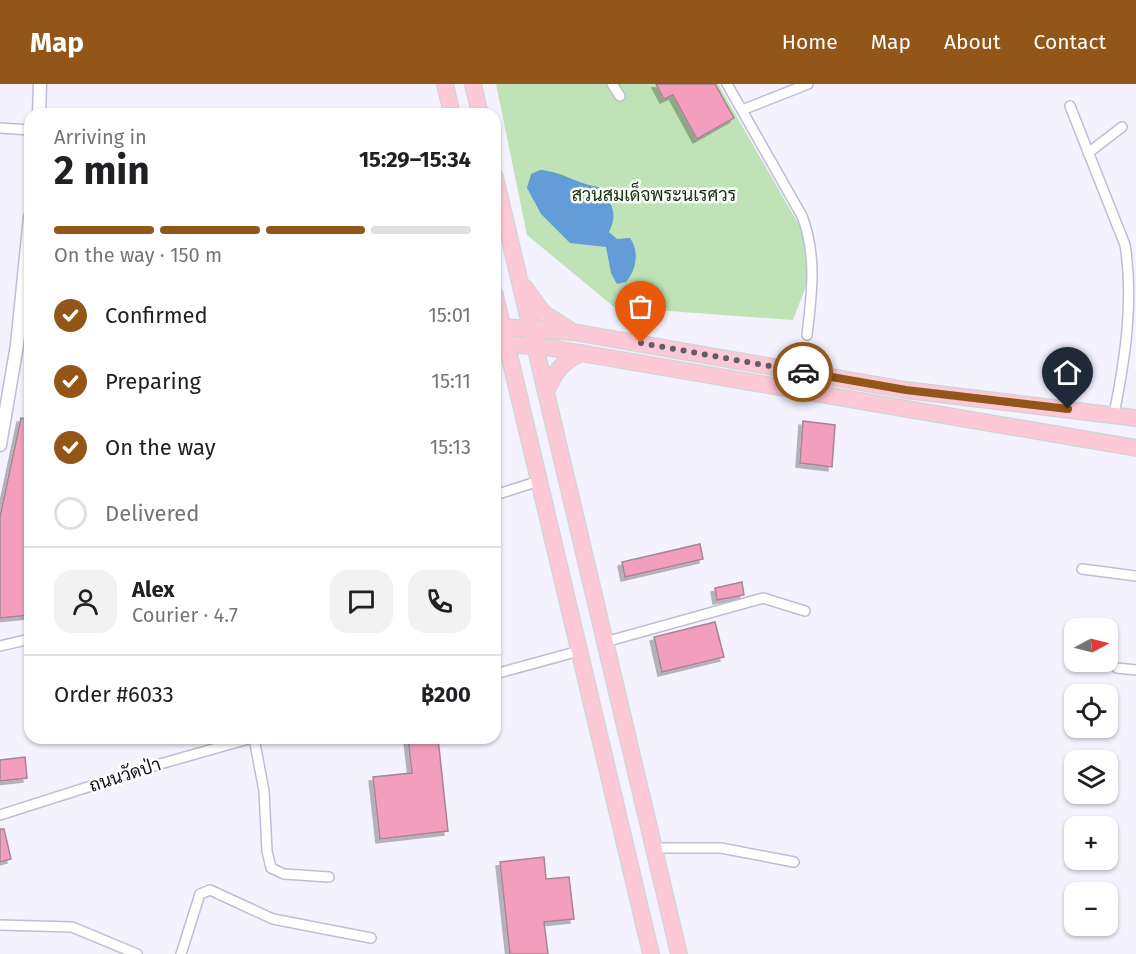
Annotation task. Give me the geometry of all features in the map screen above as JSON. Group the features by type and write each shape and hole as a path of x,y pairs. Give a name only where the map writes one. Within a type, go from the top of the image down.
{"main road":[{"path":"445,84 451,108"},
{"path":"473,84 479,108"},
{"path":"501,202 679,954"},
{"path":"519,278 543,313 573,332"},
{"path":"501,319 651,954"},
{"path":"503,327 573,332 906,390 1136,418"},
{"path":"506,344 535,345 1136,448"},
{"path":"546,392 560,366 570,358 582,353"},
{"path":"903,408 906,390"},
{"path":"635,889 662,882"}],"street":[{"path":"39,108 40,84"},
{"path":"612,84 620,96"},
{"path":"727,84 802,216 810,238 813,267 807,335"},
{"path":"742,110 808,84"},
{"path":"1070,106 1125,245 1128,268 1120,384 1114,414"},
{"path":"1088,153 1122,127"},
{"path":"0,128 24,130"},
{"path":"0,444 17,345 24,277"},
{"path":"501,493 539,481"},
{"path":"1082,569 1136,576"},
{"path":"605,642 763,598 805,611"},
{"path":"0,645 24,640"},
{"path":"501,672 579,651"},
{"path":"1118,668 1136,670"},
{"name":"ถนนวัดป่า","path":"0,815 233,744"},
{"path":"254,744 264,791 267,851 271,868 284,874 329,877"},
{"path":"653,848 721,848 794,862"},
{"path":"181,954 200,894 210,890 273,919 371,938"},
{"path":"0,925 72,927 137,954"}],"green space":[{"name":"สวนสมเด็จพระนเรศวร","path":"496,84 718,84 806,237 806,286 793,320 614,307 527,235"}],"water":[{"path":"540,170 599,187 612,208 613,219 609,232 617,239 630,238 635,249 636,261 626,282 617,284 611,273 606,247 570,243 541,214 527,188 531,174"}],"building":[{"path":"656,84 715,84 734,118 697,139 673,95 664,99"},
{"path":"21,418 24,419 24,616 0,618 0,517"},
{"path":"803,421 835,425 832,467 800,463"},
{"path":"700,544 703,559 625,577 622,562"},
{"path":"742,582 744,595 717,600 715,588"},
{"path":"715,622 724,657 662,672 654,637"},
{"path":"409,744 439,744 448,831 380,839 373,777 412,773"},
{"path":"25,757 27,778 0,781 0,760"},
{"path":"0,829 4,829 11,859 0,862"},
{"path":"544,857 546,879 569,877 574,919 544,922 548,954 510,954 500,862"}],"way so far":[{"path":"641,343 803,372"}],"route":[{"path":"803,372 906,390 1068,409"}]}
